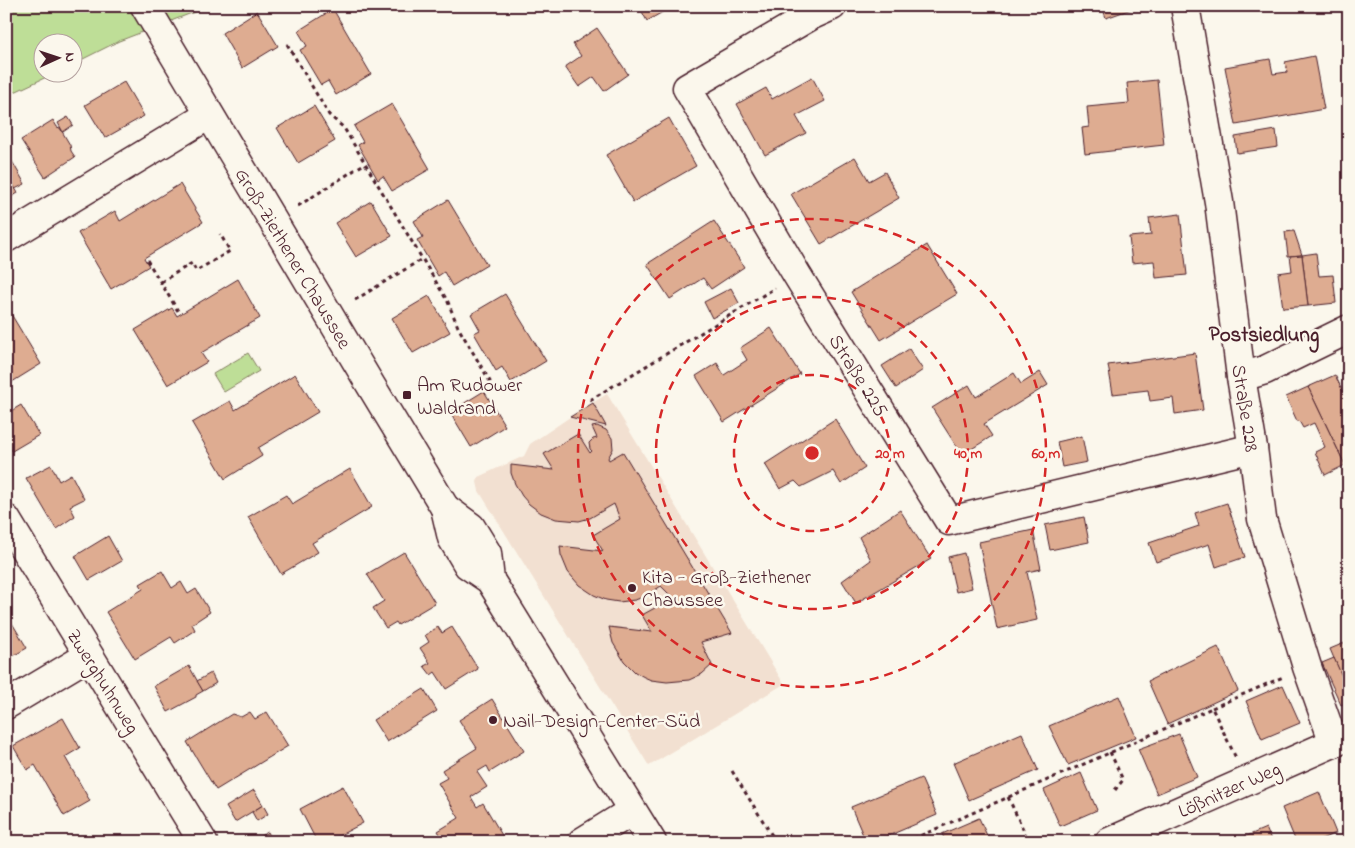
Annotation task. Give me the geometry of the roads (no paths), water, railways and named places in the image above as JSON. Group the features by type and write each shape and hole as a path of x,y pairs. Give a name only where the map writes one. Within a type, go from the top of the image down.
{"street":[{"name":"Groß-Ziethener Chaussee","path":"145,6 445,508 452,538 464,558 468,564 490,580 652,842"},
{"name":"Straße 225","path":"832,6 812,15 687,88 797,275 949,521 1253,448"},
{"name":"Straße 228","path":"1185,6 1220,202 1241,377 1262,519 1306,667 1341,739"},
{"path":"6,238 209,114"},
{"path":"1241,377 1265,370 1349,329"},
{"name":"Zwerghuhnweg","path":"6,520 204,842"},
{"path":"6,705 88,656"},
{"name":"Lößnitzer Weg","path":"1109,842 1341,739"},
{"path":"582,842 632,811"}],"place":[{"name":"Am Rudower Waldrand","path":"407,395"},
{"name":"Kita - Groß-Ziethener Chaussee","path":"632,588"},
{"name":"Nail-Design-Center-Süd","path":"493,720"}],"district":[{"name":"Postsiedlung","path":"1264,334"}]}
